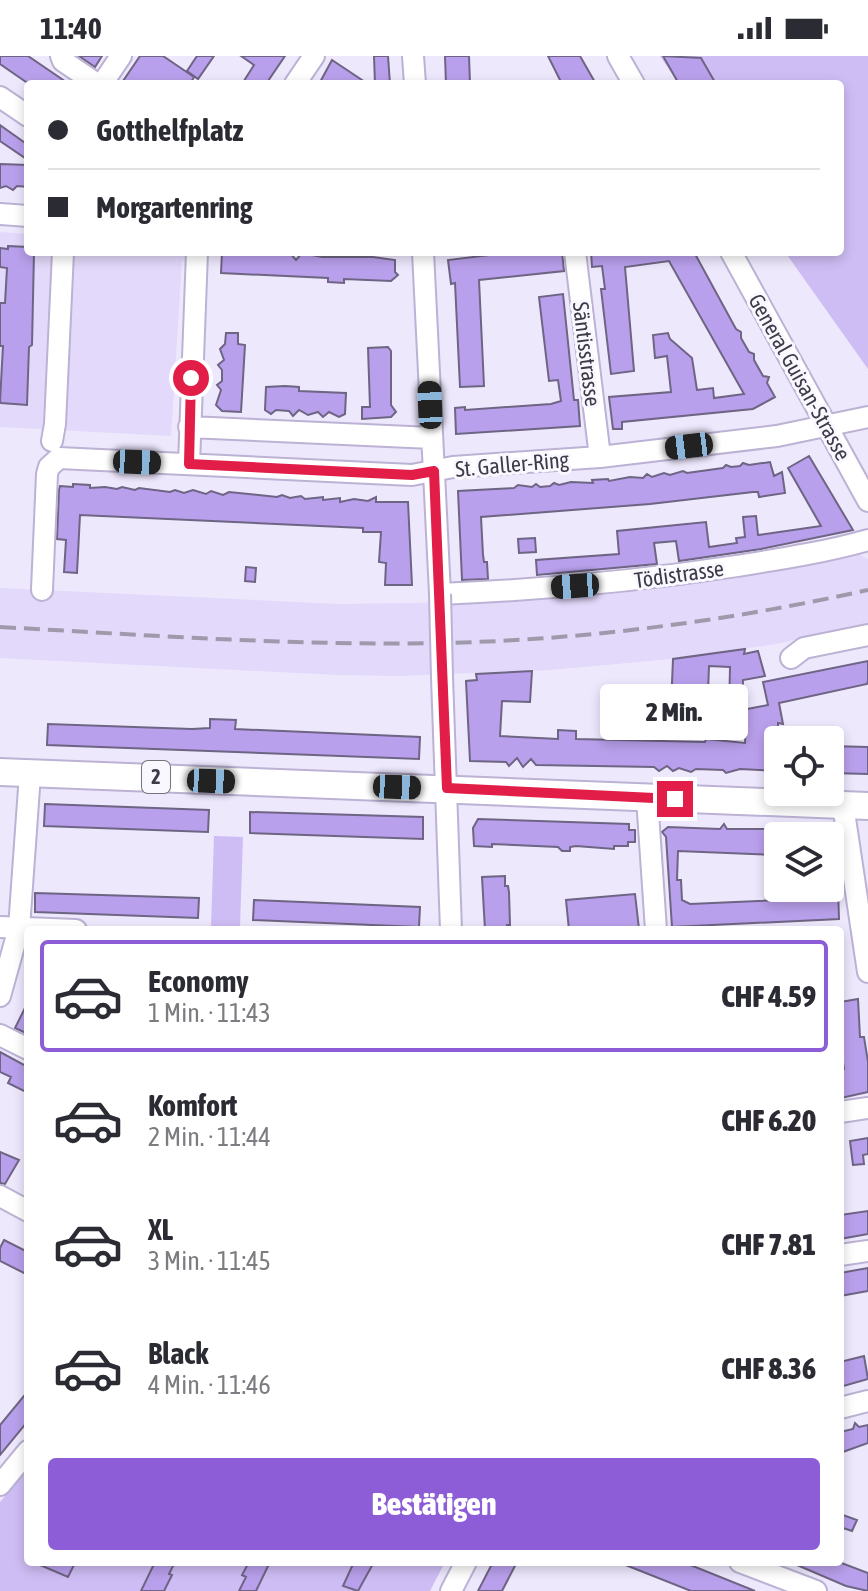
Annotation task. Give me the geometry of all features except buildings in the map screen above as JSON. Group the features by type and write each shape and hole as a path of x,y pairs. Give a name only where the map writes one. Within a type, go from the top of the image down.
{"main road":[{"name":"2","path":"0,772 855,805"}],"street":[{"path":"61,56 63,61 94,80"},
{"path":"103,80 121,56"},
{"path":"298,80 314,56"},
{"path":"413,56 415,80"},
{"path":"618,56 632,80"},
{"path":"0,97 24,113"},
{"path":"0,214 24,216"},
{"path":"42,590 47,474 55,450 63,256"},
{"path":"189,464 197,256"},
{"path":"423,256 440,594 451,926"},
{"name":"Säntisstrasse","path":"575,256 600,457"},
{"name":"General Guisan-Strasse","path":"733,256 868,501"},
{"name":"St. Galler-Ring","path":"55,450 189,464 412,475 453,467 600,457 777,436 868,417"},
{"name":"St. Galler-Ring","path":"189,427 432,438"},
{"name":"Tödistrasse","path":"440,594 601,584 687,574 868,540"},
{"path":"791,658 804,648 868,635"},
{"path":"0,996 30,774"},
{"path":"647,798 656,926"},
{"path":"855,805 862,932 868,972"},
{"path":"844,933 862,932"},
{"path":"0,1035 24,1047"},
{"path":"844,1111 868,1108"},
{"path":"3,1204 24,1210"},
{"path":"844,1254 868,1251"},
{"path":"844,1407 868,1401"},
{"path":"0,1485 24,1456"},
{"path":"451,1591 464,1566"},
{"path":"750,1566 816,1591"}],"shaded area":[{"path":"660,56 868,56 868,369 788,256 844,256 844,80 676,80"},
{"path":"0,232 24,234 24,256 191,256 190,260 182,261 171,436 0,427"},
{"path":"856,553 868,559 868,624 776,644 672,659 551,670 398,676 0,658 0,588 339,604 467,602 647,588"},
{"path":"214,836 243,837 240,926 211,926"},
{"path":"24,1473 24,1566 443,1566 430,1591 0,1591 0,1502"}],"railway":[{"path":"0,627 276,641 387,644 496,641 603,633 709,620 868,590"}],"route":[{"path":"191,378 189,464 412,475 434,471 447,788 675,799"}]}
